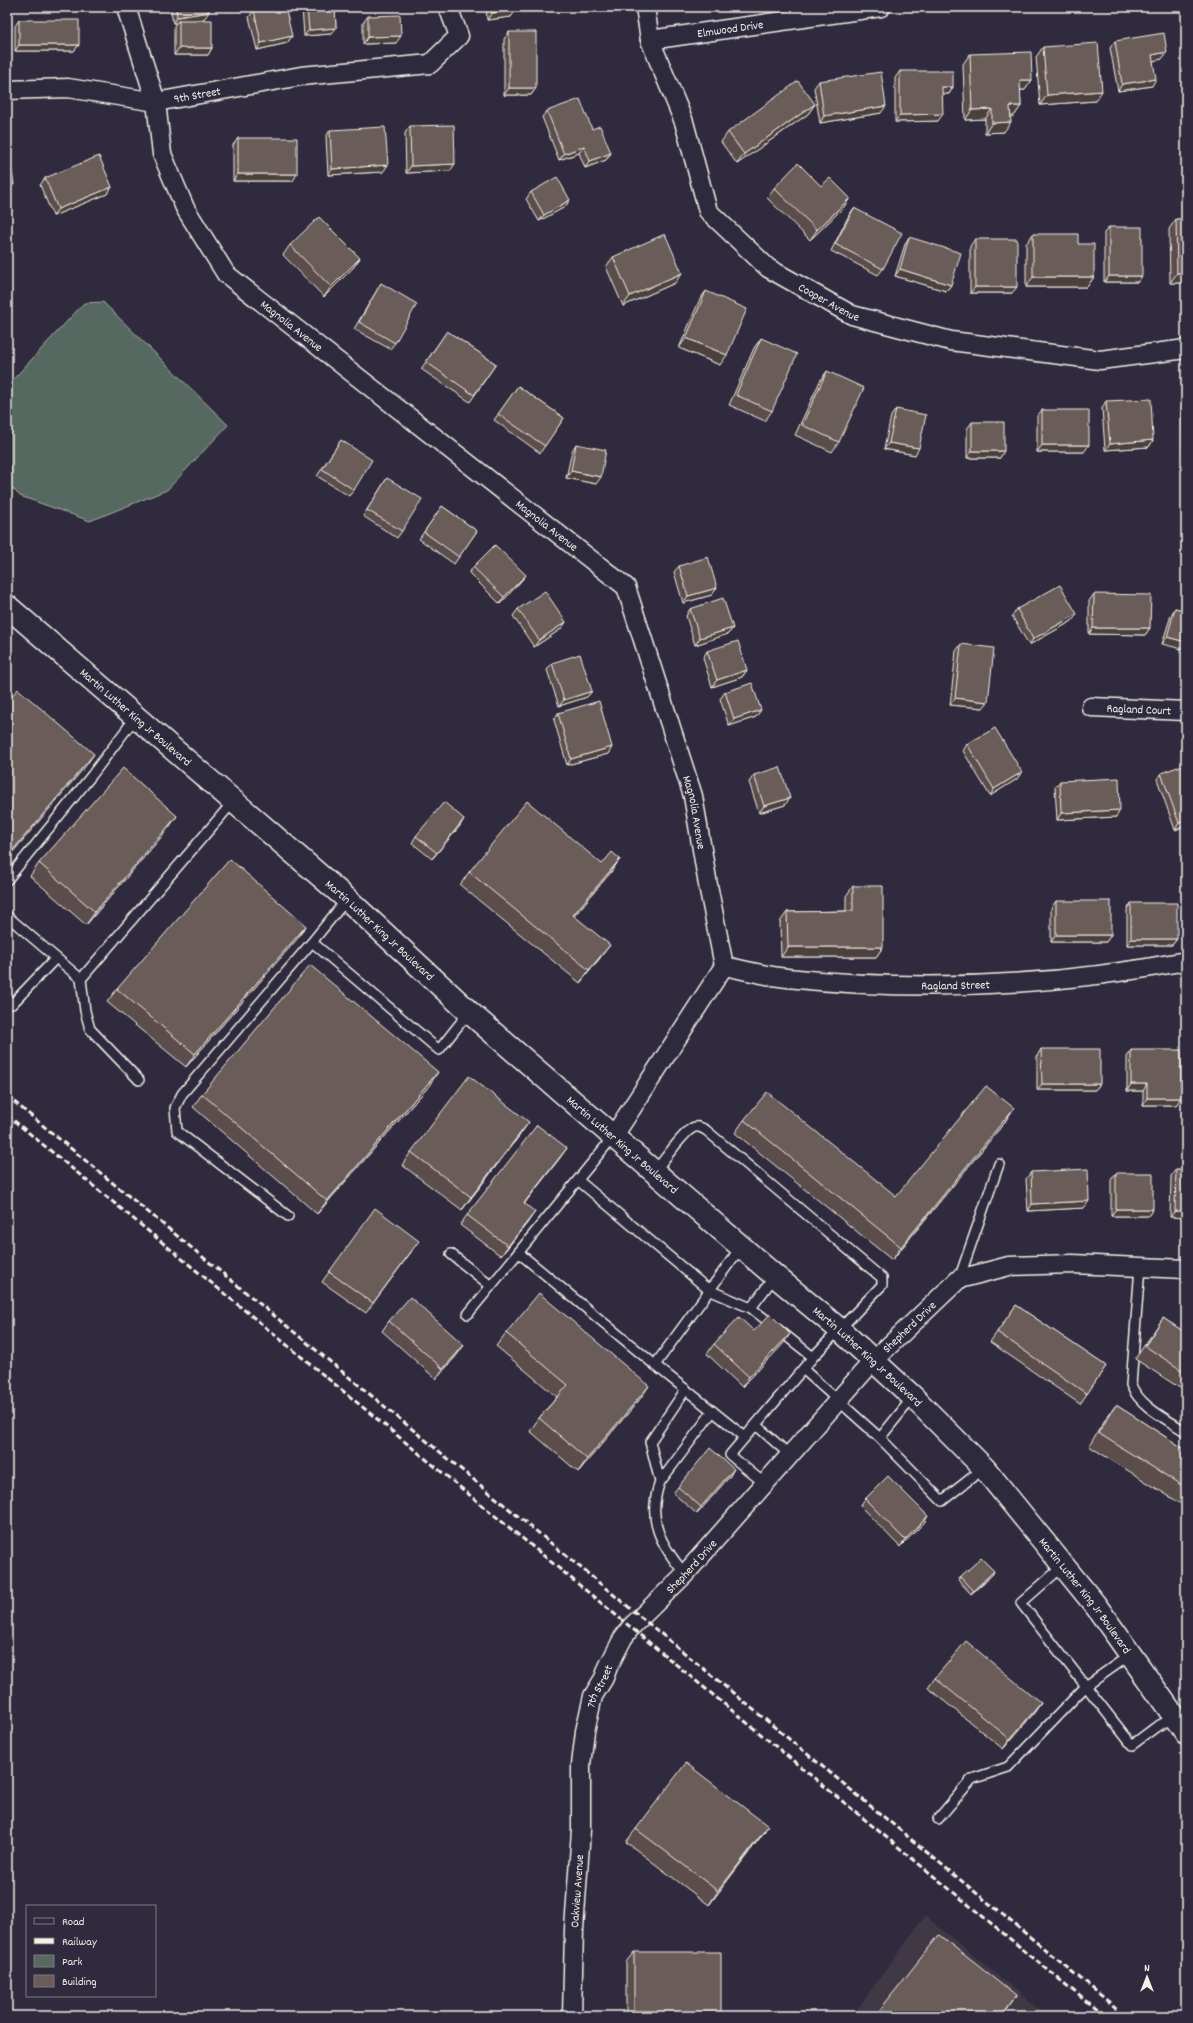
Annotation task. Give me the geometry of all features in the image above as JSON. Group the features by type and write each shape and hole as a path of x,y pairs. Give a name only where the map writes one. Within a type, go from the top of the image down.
{"main road":[{"name":"Martin Luther King Jr Boulevard","path":"7,606 135,718 347,899 469,1012 741,1247 839,1329 914,1397 984,1468 1064,1566 1096,1606 1180,1725"}],"street":[{"name":"Magnolia Avenue","path":"126,7 156,102 162,154 185,208 226,274 626,587 693,796 708,885 724,966"},
{"name":"9th Street","path":"7,90 68,88 156,102 301,76 430,64 459,36 448,7"},
{"name":"Cooper Avenue","path":"645,7 650,40 684,122 708,211 768,268 852,315 951,341 1100,360 1186,349"},
{"name":"Elmwood Drive","path":"650,40 881,7"},
{"name":"Ragland Court","path":"1092,707 1186,711"},
{"name":"Ragland Street","path":"724,966 785,978 888,986 1010,982 1128,972 1186,961"},
{"path":"613,1137 724,966"},
{"name":"Shepherd Drive","path":"642,1618 685,1574 840,1401 873,1361 959,1279 1009,1266 1072,1264 1186,1269"},
{"name":"7th Street","path":"581,1765 585,1731 593,1696 604,1678 623,1638 642,1618"},
{"name":"Oakview Avenue","path":"572,2016 574,1929 581,1830 581,1765"}],"lane":[{"path":"7,880 92,775 135,718"},
{"path":"81,979 233,802"},
{"path":"288,1216 177,1131 175,1108 182,1094 347,899"},
{"path":"7,916 81,979 85,1011 90,1029 139,1080"},
{"path":"312,942 439,1050 469,1012"},
{"path":"7,999 12,1004 56,958"},
{"path":"654,1171 687,1131 695,1127 699,1127 707,1131 882,1278 882,1285 813,1357 804,1370 730,1455 765,1484"},
{"path":"468,1314 579,1181 613,1137"},
{"path":"959,1279 999,1164"},
{"path":"579,1181 709,1290 751,1308 813,1357"},
{"path":"655,1364 741,1247"},
{"path":"519,1253 745,1437"},
{"path":"451,1254 491,1286"},
{"path":"1140,1267 1131,1385 1134,1393 1148,1407 1186,1432"},
{"path":"751,1308 775,1276"},
{"path":"804,1370 880,1438 942,1501 984,1468"},
{"path":"660,1482 650,1442 686,1390"},
{"path":"880,1438 914,1397"},
{"path":"685,1574 666,1551 659,1537 655,1517 655,1495 660,1482 713,1411"},
{"path":"756,1425 791,1456"},
{"path":"1064,1566 1020,1603 1132,1745 1156,1727 1180,1725"},
{"path":"938,1819 972,1779 1008,1767 1086,1686 1130,1655"}],"shaded area":[{"path":"925,1916 1048,2016 852,2016"}],"green space":[{"path":"103,302 228,425 167,490 90,521 20,496 7,483 7,386 84,303"}],"building":[{"path":"176,7 208,7 209,12 177,17"},
{"path":"269,7 285,7 292,36 261,43 254,10"},
{"path":"307,7 335,7 336,28 309,30"},
{"path":"491,7 515,7 516,10 492,13"},
{"path":"400,15 401,36 368,37 368,16"},
{"path":"19,20 79,20 79,45 19,45"},
{"path":"179,20 212,20 212,48 179,48"},
{"path":"509,32 536,32 536,88 509,88"},
{"path":"1164,33 1167,52 1152,55 1156,79 1122,84 1115,41"},
{"path":"1098,43 1102,91 1047,95 1043,47"},
{"path":"1031,52 1032,80 1020,80 1021,106 1010,106 1011,122 992,123 992,109 972,110 970,54"},
{"path":"900,71 953,71 953,87 942,87 943,114 900,115"},
{"path":"881,72 886,106 824,116 819,81"},
{"path":"798,81 815,104 744,154 728,132"},
{"path":"580,99 592,129 600,126 611,153 590,161 584,146 564,154 547,111"},
{"path":"454,125 455,164 411,166 410,126"},
{"path":"385,127 388,165 332,169 330,130"},
{"path":"238,138 297,138 297,174 238,174"},
{"path":"99,156 112,187 58,209 45,178"},
{"path":"7,159 10,159 14,184 7,185"},
{"path":"798,163 821,186 830,178 850,198 817,230 774,188"},
{"path":"557,177 570,200 544,215 531,192"},
{"path":"854,208 902,233 883,269 835,244"},
{"path":"319,217 360,258 331,287 290,245"},
{"path":"1176,219 1186,219 1186,273 1177,273"},
{"path":"1109,227 1142,227 1142,276 1109,276"},
{"path":"665,234 682,273 630,296 613,257"},
{"path":"1033,234 1078,234 1078,244 1094,244 1094,277 1033,277"},
{"path":"909,237 961,253 951,285 900,269"},
{"path":"975,239 1017,239 1017,287 975,287"},
{"path":"381,283 417,304 395,343 359,322"},
{"path":"706,291 747,309 727,355 686,338"},
{"path":"447,331 496,364 474,395 426,362"},
{"path":"761,338 797,354 772,411 736,395"},
{"path":"827,371 864,388 839,442 802,425"},
{"path":"518,386 564,418 545,446 498,414"},
{"path":"1151,399 1153,440 1110,444 1106,401"},
{"path":"896,409 926,415 919,448 889,443"},
{"path":"1042,410 1089,410 1089,445 1042,445"},
{"path":"972,422 1004,422 1004,451 972,451"},
{"path":"341,440 372,460 354,490 322,469"},
{"path":"576,444 606,450 601,477 571,471"},
{"path":"387,478 422,499 402,531 367,510"},
{"path":"442,506 477,531 459,557 424,532"},
{"path":"495,545 526,575 504,597 473,567"},
{"path":"708,557 717,588 688,596 679,566"},
{"path":"1060,585 1077,614 1033,639 1017,609"},
{"path":"545,591 566,622 539,640 518,609"},
{"path":"1094,594 1151,595 1150,628 1093,628"},
{"path":"723,598 733,628 700,638 690,609"},
{"path":"1175,608 1186,611 1186,642 1167,637"},
{"path":"738,641 747,670 717,680 707,651"},
{"path":"961,644 994,648 988,702 955,698"},
{"path":"580,654 592,691 564,700 552,663"},
{"path":"752,683 761,710 734,719 725,692"},
{"path":"18,689 94,754 7,857 7,702"},
{"path":"599,701 612,747 571,759 558,713"},
{"path":"995,728 1022,772 994,789 967,744"},
{"path":"1186,764 1186,821 1179,823 1161,773"},
{"path":"780,767 790,798 764,806 754,775"},
{"path":"123,768 177,816 95,912 39,863"},
{"path":"1119,778 1120,810 1061,813 1060,781"},
{"path":"527,801 602,864 612,852 620,859 573,915 610,945 589,970 469,872"},
{"path":"444,802 464,819 437,853 416,836"},
{"path":"230,859 306,926 195,1054 117,989"},
{"path":"853,886 883,886 883,947 788,947 787,912 853,911"},
{"path":"1056,901 1111,901 1111,935 1056,935"},
{"path":"1131,903 1177,903 1177,939 1131,939"},
{"path":"310,965 438,1072 327,1201 202,1094"},
{"path":"1041,1049 1100,1049 1100,1084 1042,1084"},
{"path":"1131,1050 1181,1050 1181,1098 1147,1098 1147,1084 1131,1084"},
{"path":"469,1076 529,1122 471,1197 411,1152"},
{"path":"986,1086 1014,1108 901,1247 744,1120 767,1092 896,1196"},
{"path":"537,1125 567,1148 524,1203 535,1212 508,1246 467,1215"},
{"path":"1088,1169 1089,1201 1032,1204 1031,1172"},
{"path":"1176,1169 1186,1170 1186,1211 1175,1211"},
{"path":"1116,1173 1153,1173 1153,1209 1116,1209"},
{"path":"375,1208 419,1241 373,1303 329,1272"},
{"path":"539,1293 649,1386 587,1459 539,1418 568,1385 506,1333"},
{"path":"410,1297 464,1345 443,1369 389,1321"},
{"path":"1016,1305 1106,1366 1087,1394 997,1332"},
{"path":"770,1314 790,1334 749,1377 714,1344 739,1317 754,1331"},
{"path":"1163,1318 1186,1333 1186,1373 1145,1346"},
{"path":"1116,1405 1186,1450 1186,1488 1098,1433"},
{"path":"710,1448 734,1469 701,1507 678,1487"},
{"path":"888,1476 928,1516 905,1540 865,1499"},
{"path":"981,1558 994,1571 973,1591 960,1577"},
{"path":"966,1641 1041,1703 1010,1739 935,1678"},
{"path":"686,1763 768,1826 718,1891 636,1829"},
{"path":"939,1935 1016,1996 1001,2016 875,2016"},
{"path":"634,1952 721,1952 721,2016 634,2016"}],"railway":[{"path":"7,1096 1126,2016"},
{"path":"7,1115 1104,2016"}]}
